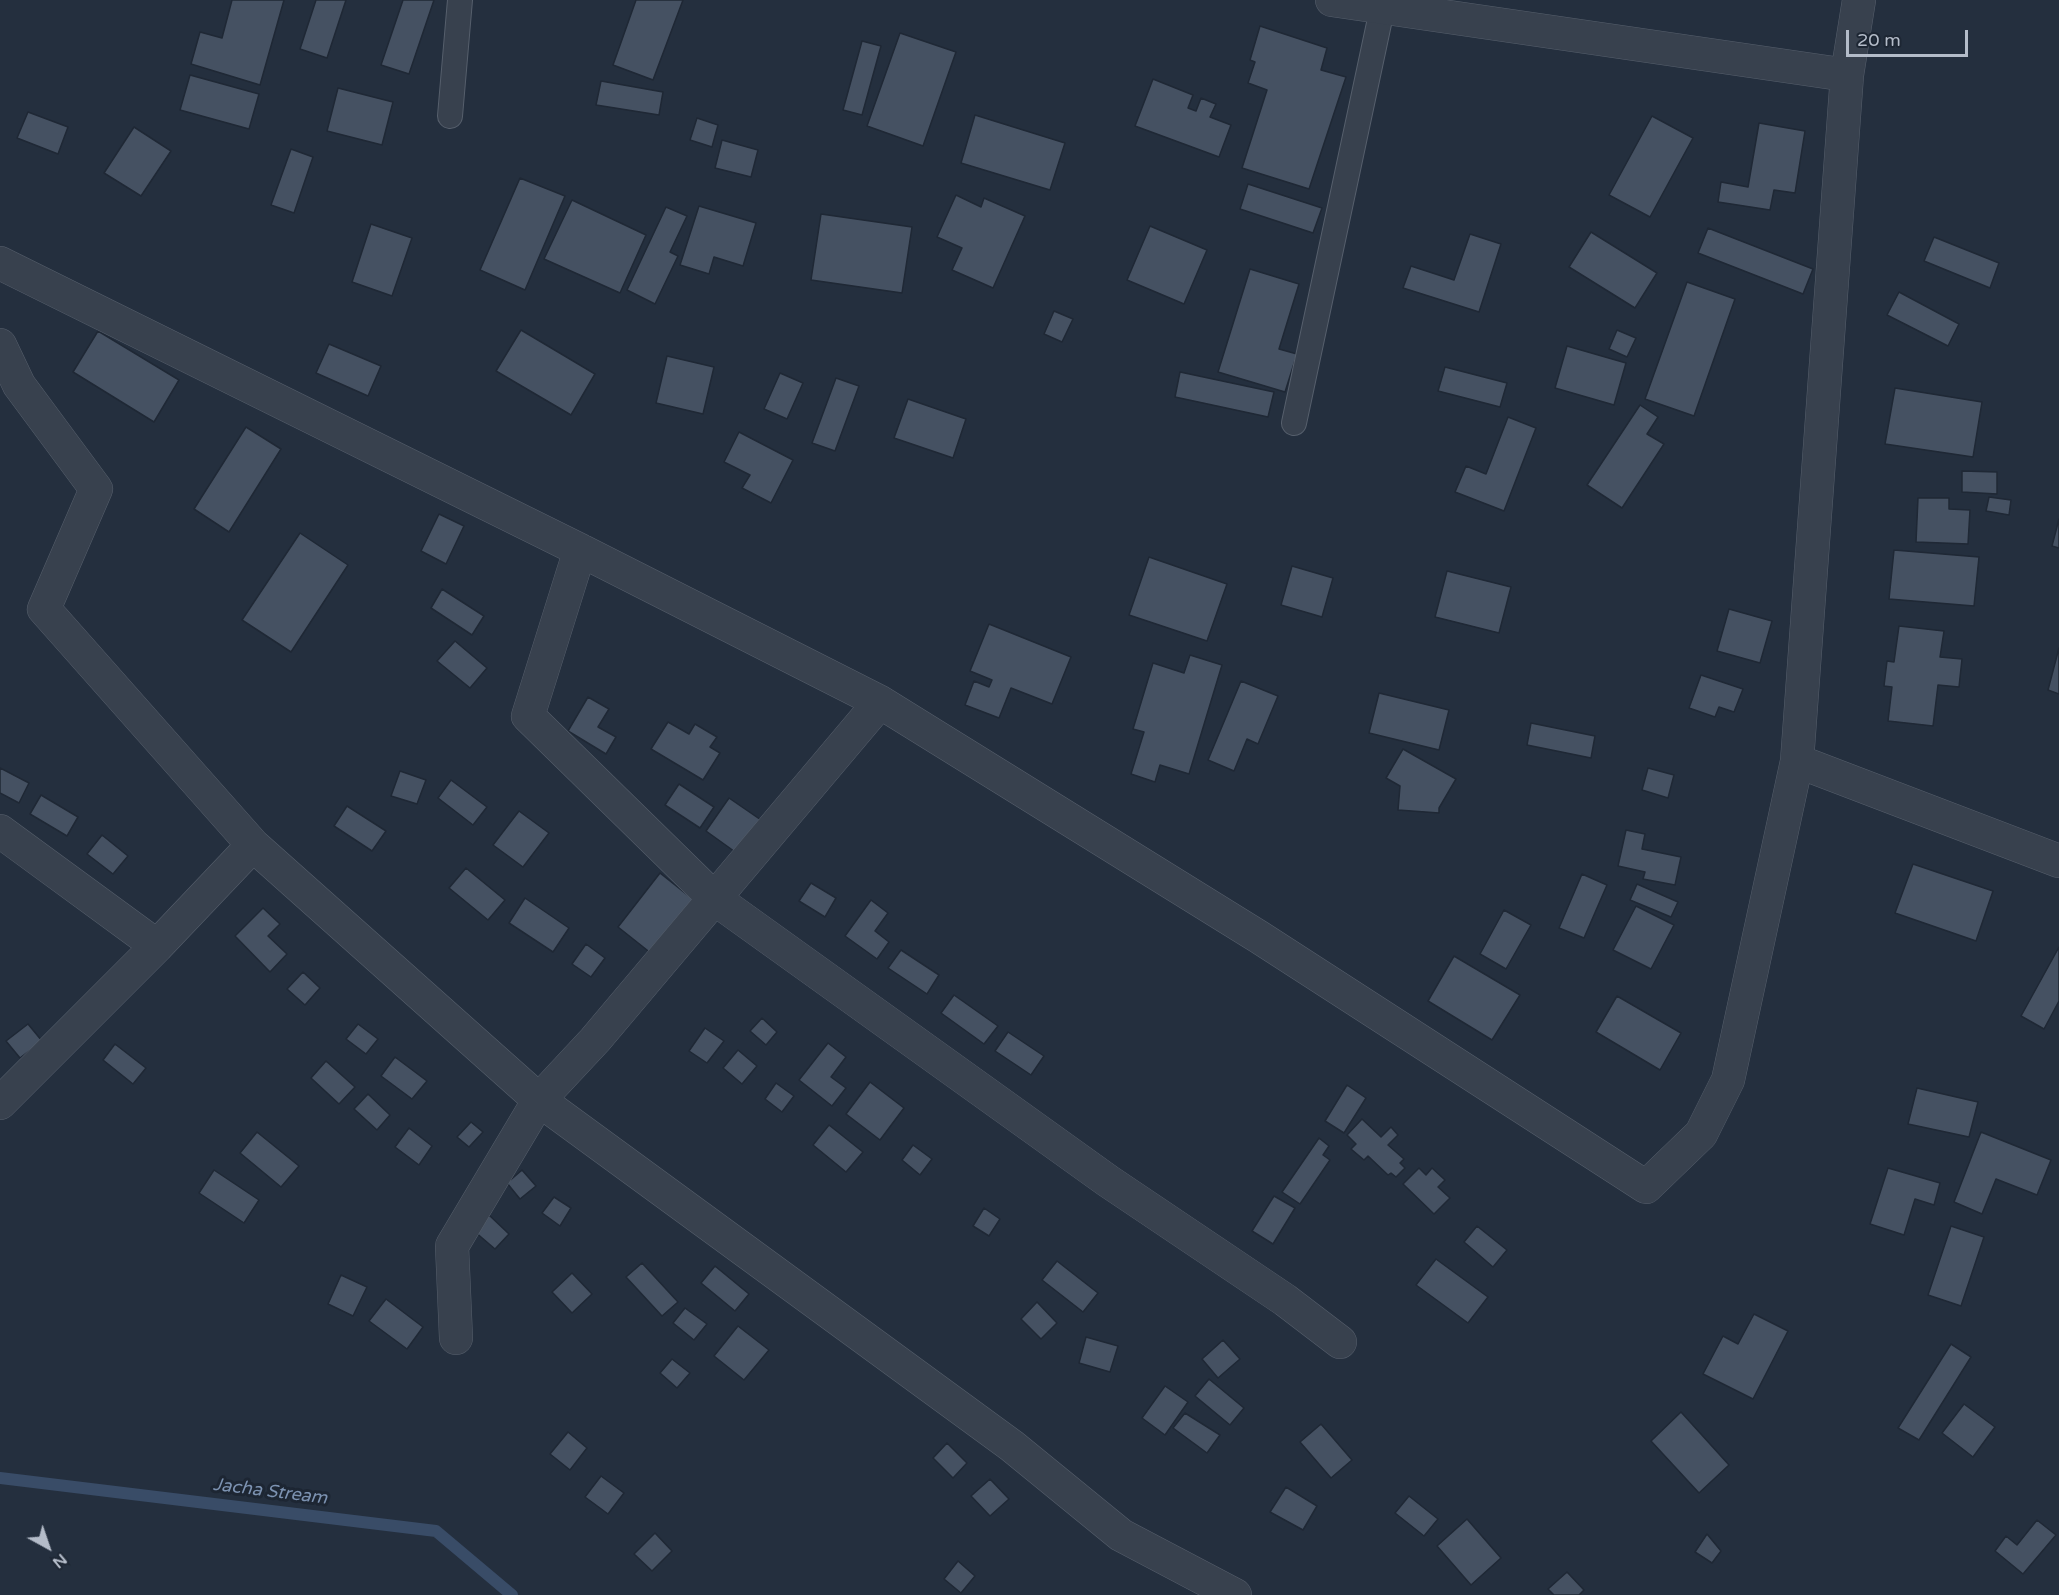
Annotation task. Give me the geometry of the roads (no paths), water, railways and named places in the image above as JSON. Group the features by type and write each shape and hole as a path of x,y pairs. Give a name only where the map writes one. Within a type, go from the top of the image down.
{"street":[{"path":"1332,0 1383,4 1847,75"},
{"path":"0,263 580,550 880,702 1259,937 1646,1187 1701,1134 1728,1080 1797,761 1847,75 1859,0"},
{"path":"0,345 9,390 96,489 44,609 253,845 539,1100 1012,1446 1121,1535 1235,1595"},
{"path":"580,550 528,716 715,899 1108,1181 1285,1300 1340,1342"},
{"path":"456,1338 452,1246 539,1100 595,1040 880,702"},
{"path":"1797,761 2059,861"},
{"path":"0,831 157,946"},
{"path":"0,1103 157,946 253,845"}],"lane":[{"path":"450,116 460,0"},
{"path":"1294,423 1383,4"}],"waterway":[{"name":"Jacha Stream","path":"0,1478 436,1531 512,1595"}]}
